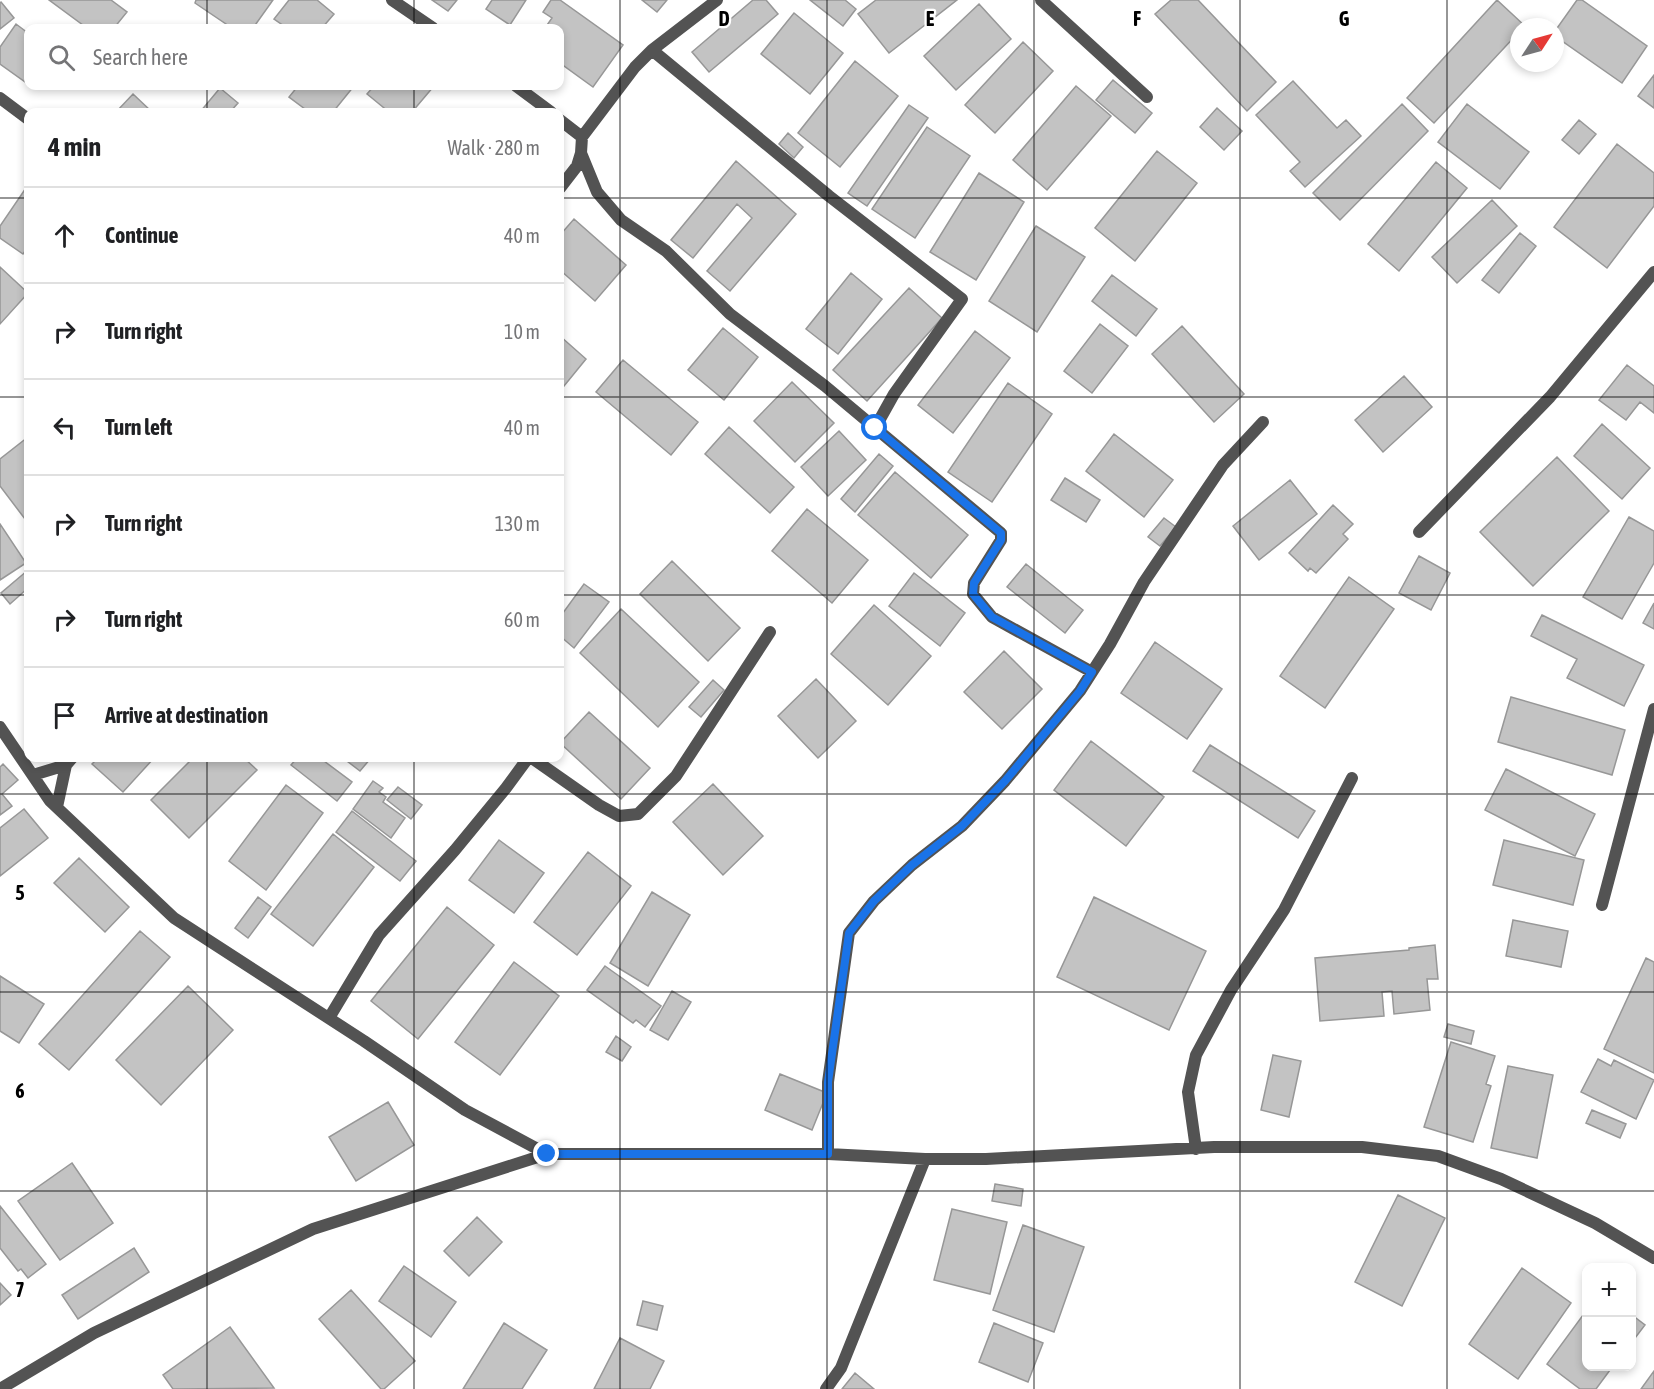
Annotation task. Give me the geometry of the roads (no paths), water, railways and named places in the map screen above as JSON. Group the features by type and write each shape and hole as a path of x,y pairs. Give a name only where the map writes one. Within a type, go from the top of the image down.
{"street":[{"path":"392,0 427,24"},
{"path":"564,183 577,166 582,137 635,67 652,50 717,0"},
{"path":"1041,0 1147,97"},
{"path":"652,50 829,196 962,299 894,394 875,428"},
{"path":"521,90 545,108"},
{"path":"0,98 24,116"},
{"path":"564,123 582,137"},
{"path":"581,153 597,192 621,220 666,251 730,314 825,386 1001,533 1001,540 974,583 973,594 992,617 1092,672"},
{"path":"1419,532 1550,397 1654,272"},
{"path":"828,1154 828,1082 849,933 874,901 912,865 962,826 1005,781 1080,691 1110,644 1144,582 1223,465 1263,422"},
{"path":"536,762 619,816 639,814 676,776 770,632"},
{"path":"1602,905 1654,709"},
{"path":"0,727 24,762"},
{"path":"24,762 50,801 174,918 329,1018 465,1110 547,1154"},
{"path":"33,775 66,762"},
{"path":"57,807 69,762"},
{"path":"329,1018 379,935 455,850 527,762"},
{"path":"1196,1149 1188,1092 1196,1054 1230,990 1284,910 1352,778"},
{"path":"0,1389 94,1333 313,1229 547,1154 828,1154 925,1159 986,1159 1196,1149 1362,1147 1438,1156 1501,1179 1594,1223 1654,1258"},
{"path":"826,1389 841,1368 925,1159"}]}
